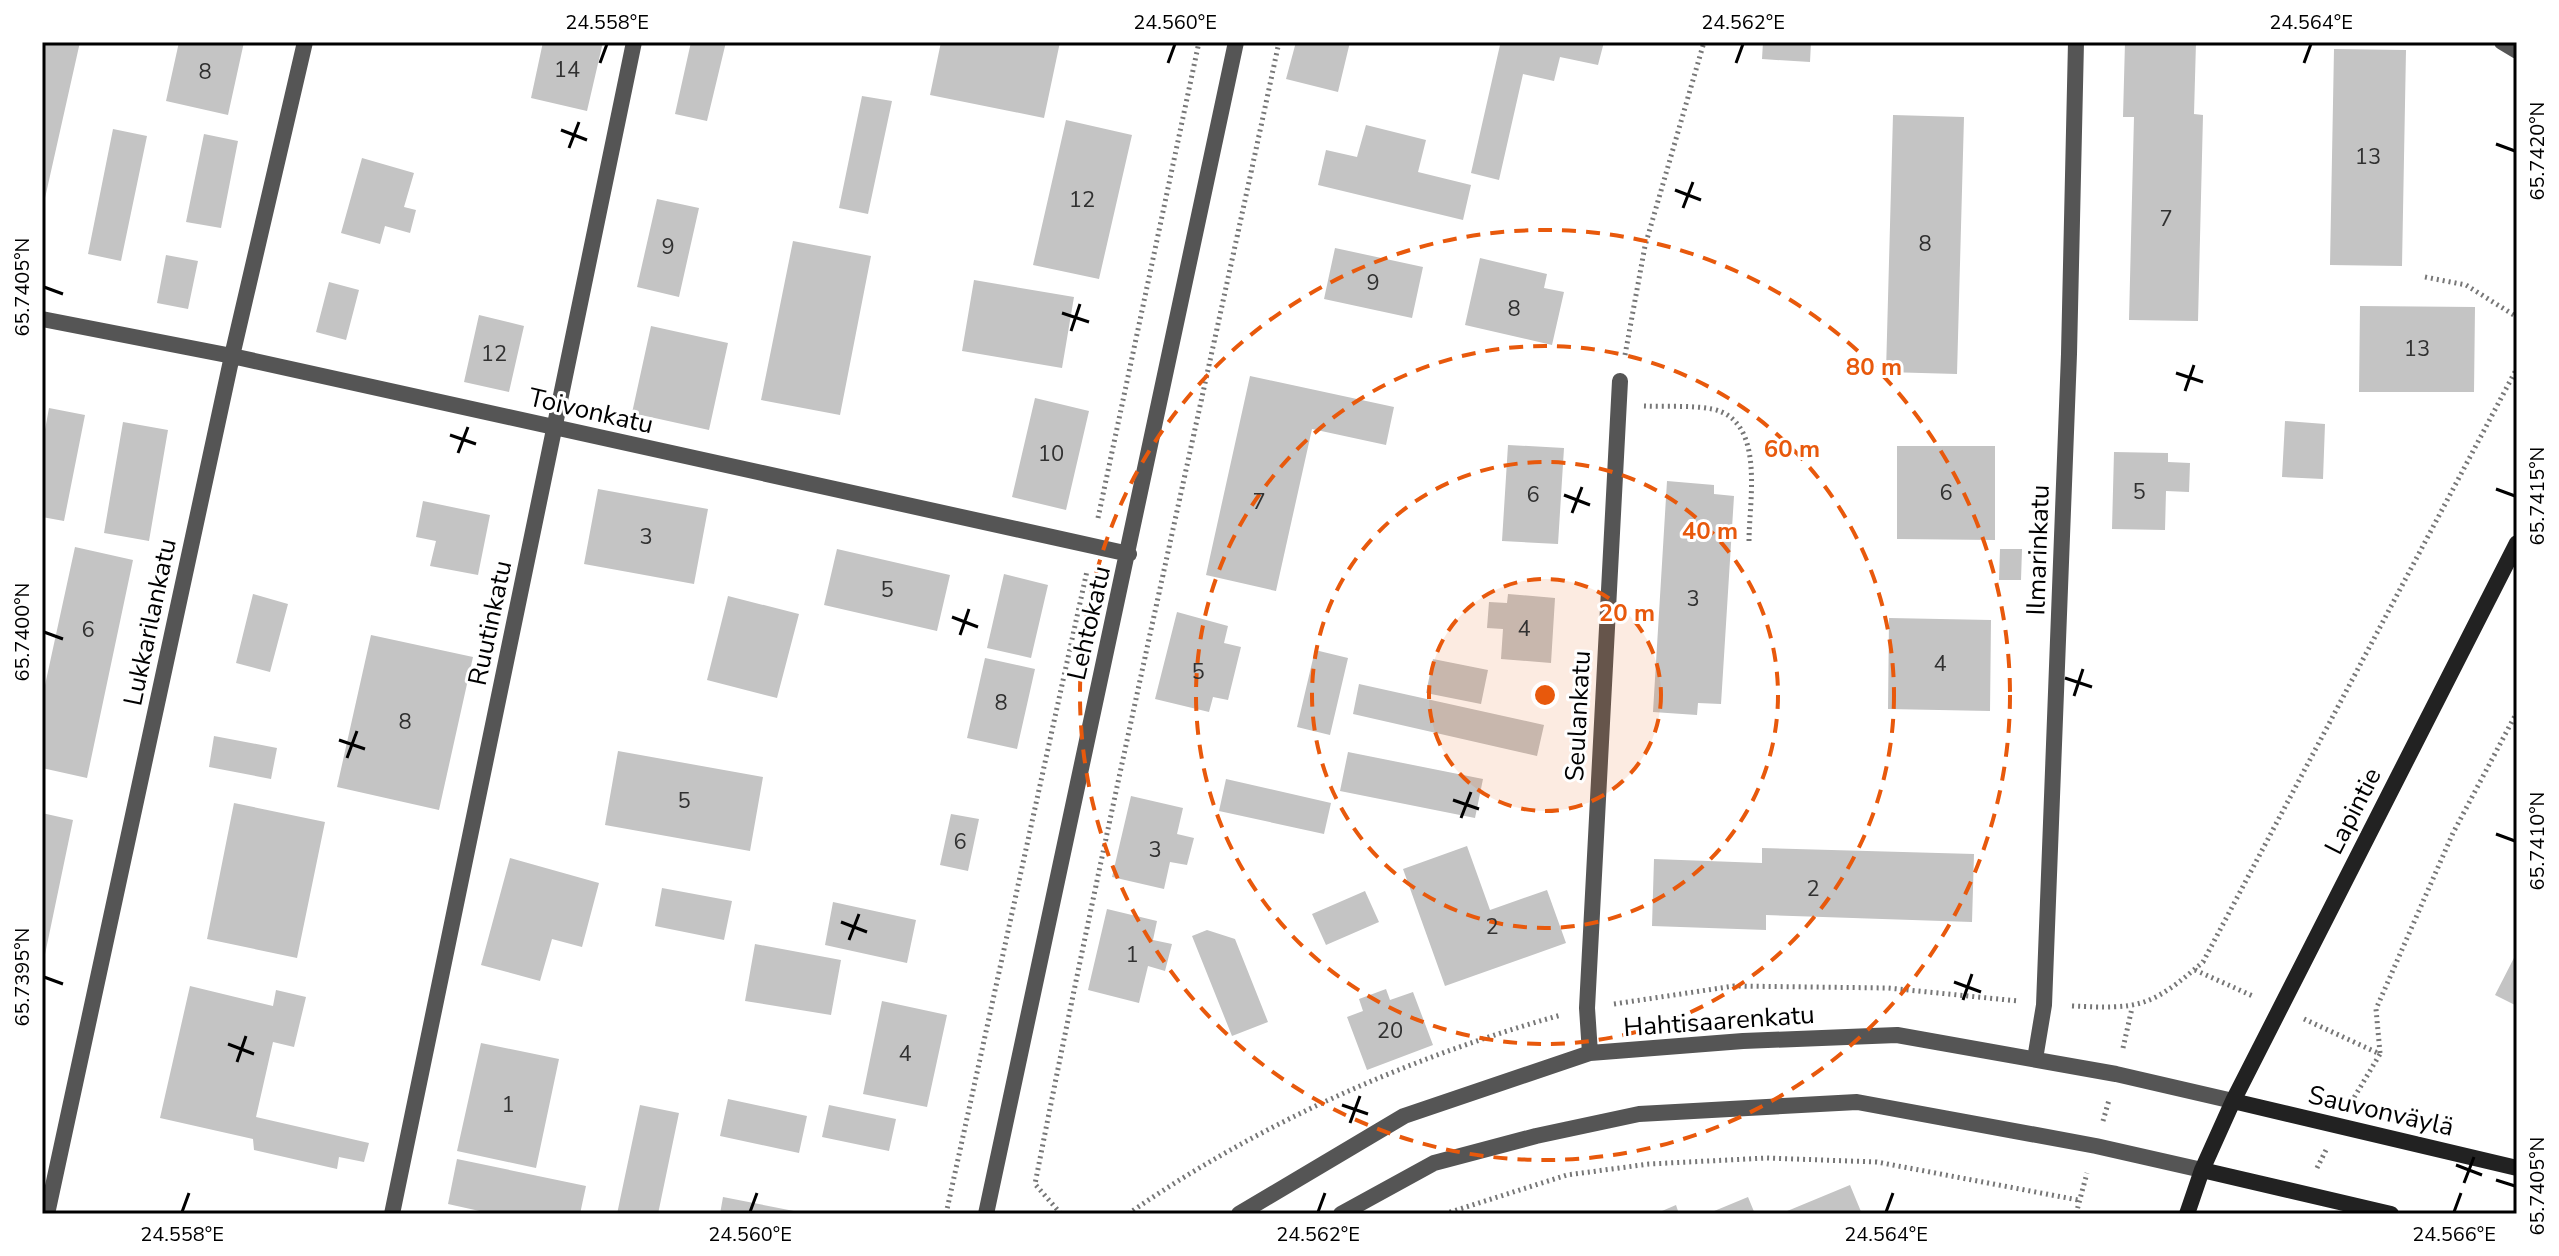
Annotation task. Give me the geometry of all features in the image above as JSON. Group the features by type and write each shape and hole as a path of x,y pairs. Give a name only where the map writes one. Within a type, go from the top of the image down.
{"main road":[{"name":"Lapintie","path":"2187,1214 2202,1170 2233,1101 2517,543"},
{"name":"Sauvonväylä","path":"2233,1101 2517,1168"},
{"path":"2202,1170 2391,1214"}],"street":[{"name":"Lukkarilankatu","path":"47,1214 232,356 305,42"},
{"name":"Ruutinkatu","path":"392,1214 634,42"},
{"name":"Lehtokatu","path":"986,1214 1236,42"},
{"name":"Ilmarinkatu","path":"2035,1059 2044,1005 2069,354 2076,42"},
{"path":"2502,42 2517,51"},
{"name":"Toivonkatu","path":"42,319 232,356 1129,554"},
{"name":"Seulankatu","path":"1590,1053 1587,1008 1620,381"},
{"name":"Hahtisaarenkatu","path":"1239,1214 1404,1116 1590,1053 1743,1041 1897,1035 2116,1074 2233,1101"},
{"path":"1341,1214 1434,1163 1536,1136 1639,1114 1857,1102 2096,1146 2202,1170"}],"path":[{"path":"946,1214 1199,42"},
{"path":"1061,1214 1035,1184 1095,875 1165,576 1279,42"},
{"path":"1620,381 1645,246 1704,42"},
{"path":"2425,277 2466,285 2517,317"},
{"path":"2076,1214 2132,1008 2171,990 2203,962 2517,368"},
{"path":"1619,405 1712,409 1730,415 1745,431 1749,447 1749,541"},
{"path":"2304,1194 2338,1126 2380,1054 2376,1009 2453,833 2517,712"},
{"path":"2194,970 2380,1054"},
{"path":"1444,1214 1567,1175 1649,1164 1767,1158 1877,1162 1980,1179 2078,1200"}],"building":[{"path":"42,42 80,42 43,207 42,206"},
{"path":"179,42 244,42 228,115 166,101"},
{"path":"543,42 603,42 587,111 531,98"},
{"path":"691,42 726,42 707,121 675,114"},
{"path":"941,42 1060,42 1044,118 930,95"},
{"path":"1296,42 1350,42 1338,92 1286,79"},
{"path":"1494,42 1604,42 1598,65 1560,57 1554,81 1523,74 1499,180 1471,173 1500,45"},
{"path":"1763,42 1811,42 1810,62 1762,59"},
{"path":"2125,42 2196,42 2194,114 2203,115 2198,321 2129,320 2134,117 2123,117"},
{"path":"2334,49 2406,50 2402,266 2330,265"},
{"path":"862,96 892,101 868,214 839,208"},
{"path":"1893,115 1964,117 1957,374 1886,372"},
{"path":"1066,120 1132,135 1099,279 1033,265"},
{"path":"1366,125 1426,140 1418,172 1471,185 1463,220 1318,185 1326,150 1357,157"},
{"path":"113,129 147,136 121,261 88,254"},
{"path":"204,134 238,141 221,228 186,222"},
{"path":"362,158 414,173 404,207 416,210 410,233 385,226 380,244 341,233"},
{"path":"657,199 699,208 679,297 637,287"},
{"path":"793,241 871,256 840,415 761,400"},
{"path":"1335,248 1423,267 1412,318 1324,299"},
{"path":"166,255 198,261 188,309 157,303"},
{"path":"1480,258 1547,274 1544,288 1564,292 1552,345 1465,325"},
{"path":"974,280 1074,297 1062,368 962,351"},
{"path":"329,282 359,290 346,340 316,332"},
{"path":"2360,306 2475,307 2474,392 2359,392"},
{"path":"479,315 524,326 509,392 464,382"},
{"path":"651,326 728,343 709,430 632,413"},
{"path":"1250,376 1394,407 1386,445 1312,429 1276,591 1206,575"},
{"path":"1035,398 1089,411 1066,510 1012,497"},
{"path":"49,408 85,415 64,521 42,517 42,446"},
{"path":"2285,421 2325,424 2323,479 2282,477"},
{"path":"123,422 168,430 149,541 104,533"},
{"path":"1508,445 1564,448 1558,544 1502,541"},
{"path":"1897,446 1995,446 1995,540 1897,539"},
{"path":"2114,452 2168,453 2168,462 2190,463 2189,492 2166,491 2165,530 2112,529"},
{"path":"1667,481 1714,485 1714,494 1734,496 1721,704 1698,703 1697,715 1653,712"},
{"path":"598,489 708,509 694,584 584,564"},
{"path":"423,501 490,515 478,575 430,566 436,541 416,537"},
{"path":"75,547 133,560 87,778 42,768 42,699"},
{"path":"837,549 950,575 937,631 824,605"},
{"path":"2000,549 2022,549 2021,580 1999,580"},
{"path":"1004,574 1048,585 1031,658 987,648"},
{"path":"253,594 288,604 270,672 236,663"},
{"path":"1508,594 1555,598 1551,663 1501,659 1503,629 1487,628 1489,602 1507,603"},
{"path":"728,596 799,614 777,698 707,680"},
{"path":"1177,612 1228,626 1224,643 1241,647 1228,700 1213,697 1209,712 1155,699"},
{"path":"1889,618 1991,620 1990,711 1888,709"},
{"path":"371,635 473,657 439,810 337,787"},
{"path":"1315,650 1348,658 1330,735 1297,727"},
{"path":"985,658 1035,669 1017,749 967,738"},
{"path":"1433,659 1488,670 1481,704 1426,693"},
{"path":"1359,684 1544,725 1537,756 1353,714"},
{"path":"214,736 277,748 271,779 209,767"},
{"path":"618,751 763,777 750,851 605,825"},
{"path":"1348,752 1483,779 1475,818 1340,791"},
{"path":"1226,779 1331,803 1324,834 1219,811"},
{"path":"1131,796 1183,808 1177,834 1194,838 1187,865 1170,862 1164,889 1112,877"},
{"path":"234,803 325,822 297,958 207,939"},
{"path":"42,813 73,820 43,964 42,964"},
{"path":"951,814 979,819 968,871 940,865"},
{"path":"1467,846 1490,910 1547,890 1566,943 1445,986 1403,869"},
{"path":"1762,848 1974,854 1972,922 1766,915 1766,930 1652,926 1654,859 1762,863"},
{"path":"510,858 599,883 582,947 552,939 540,981 481,965"},
{"path":"662,888 732,901 724,940 655,926"},
{"path":"1365,891 1379,922 1326,945 1312,914"},
{"path":"833,902 916,920 907,963 825,945"},
{"path":"1107,909 1157,921 1153,940 1172,944 1165,971 1148,966 1139,1003 1088,990"},
{"path":"1207,930 1235,939 1268,1022 1232,1036 1192,936"},
{"path":"755,944 841,960 831,1015 745,1001"},
{"path":"2517,952 2517,1006 2495,995"},
{"path":"190,986 273,1006 276,990 306,997 294,1047 273,1042 256,1117 369,1143 364,1162 339,1157 337,1169 254,1150 253,1139 160,1118"},
{"path":"1386,989 1390,1000 1413,992 1433,1045 1367,1070 1347,1017 1363,1011 1359,999"},
{"path":"882,1001 947,1015 927,1107 863,1094"},
{"path":"481,1043 559,1059 536,1168 457,1151"},
{"path":"728,1099 807,1116 799,1153 720,1136"},
{"path":"640,1105 679,1113 658,1214 617,1214"},
{"path":"829,1105 896,1119 889,1151 822,1137"},
{"path":"457,1159 586,1186 580,1214 493,1214 448,1204"},
{"path":"1850,1185 1862,1214 1780,1214"},
{"path":"723,1197 804,1213 804,1214 720,1214"},
{"path":"1748,1197 1755,1214 1707,1214"},
{"path":"1676,1205 1679,1214 1655,1214"}]}
